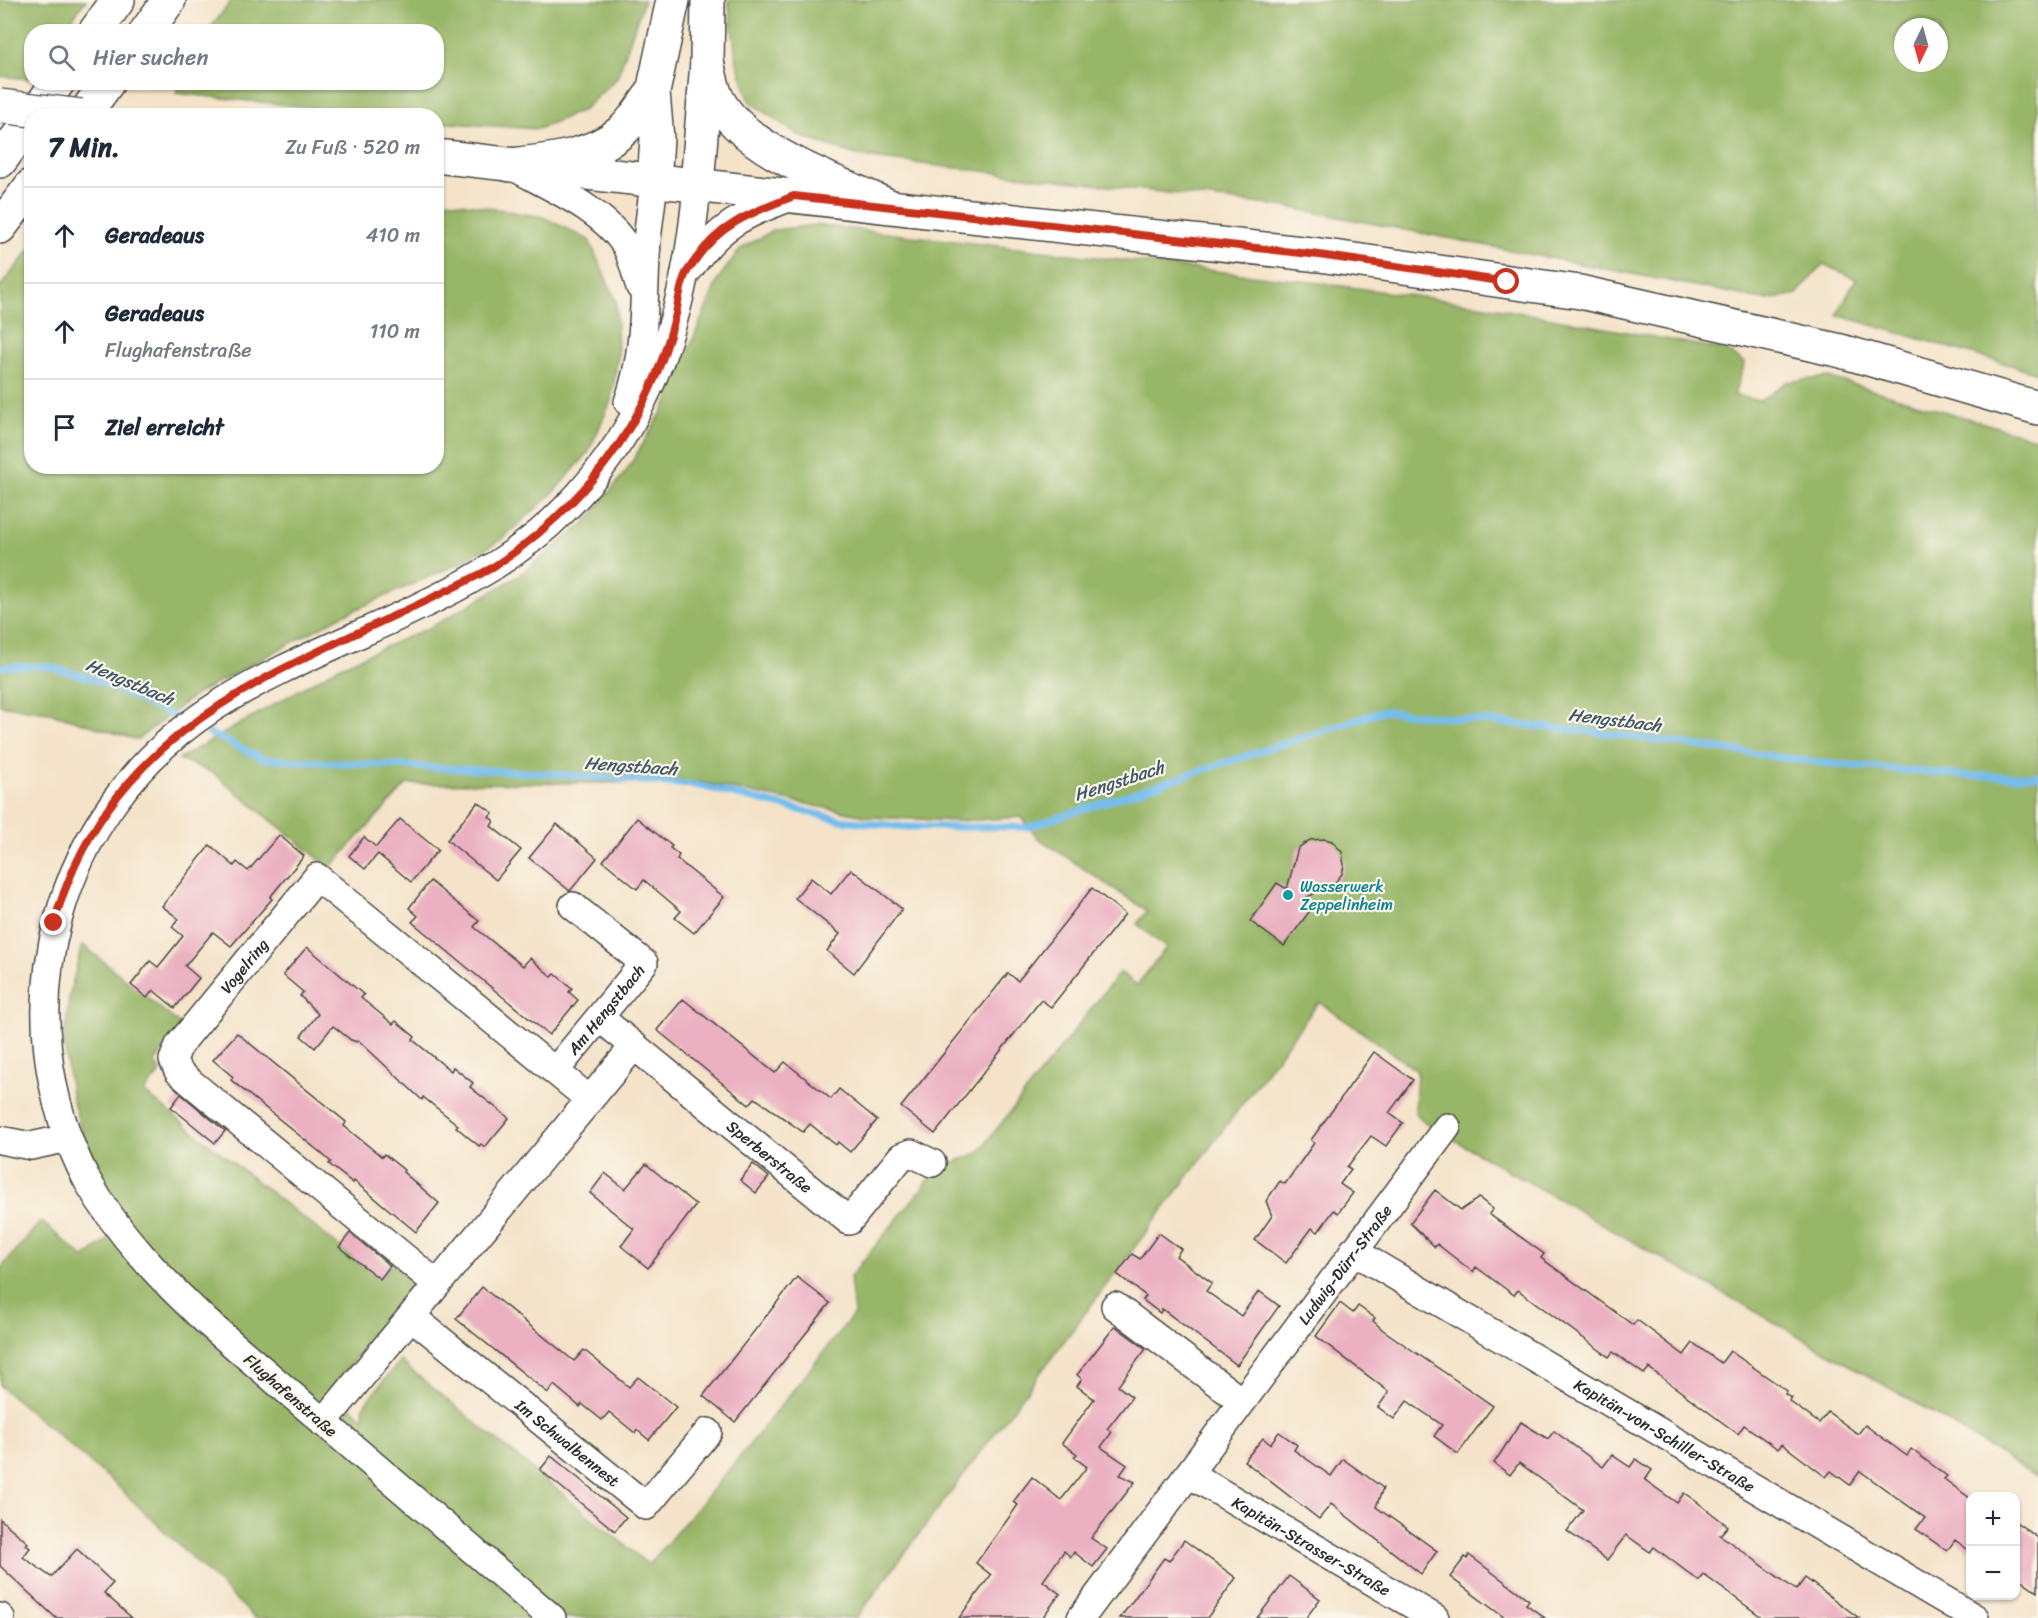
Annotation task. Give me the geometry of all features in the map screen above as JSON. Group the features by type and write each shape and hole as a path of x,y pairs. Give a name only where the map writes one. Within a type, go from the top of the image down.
{"main road":[{"path":"101,24 118,0"},
{"path":"152,24 169,0"},
{"path":"654,181 657,140 653,92 673,0"},
{"path":"697,185 707,63 708,0"},
{"path":"707,63 718,98 738,123 762,144 789,160 890,206"},
{"path":"39,108 52,90"},
{"path":"88,108 102,90"},
{"path":"510,165 556,160 605,143 621,132 653,92"},
{"path":"0,106 24,109"},
{"path":"0,161 24,129"},
{"path":"444,157 1390,264 1580,292 1841,351 2038,408"},
{"path":"0,227 24,196"}],"street":[{"path":"510,165 589,210 610,226 625,245 644,300"},
{"path":"604,462 636,379 643,337 647,240 654,181"},
{"name":"Flughafenstraße","path":"552,1618 208,1323 142,1257 115,1223 88,1181 68,1138 55,1101 46,1055 45,973 59,906 89,836 140,768 172,738 220,704 299,660 434,598 508,557 562,512 604,462 627,433 664,356 693,237 697,185"},
{"path":"684,276 706,245 727,226 794,196"},
{"name":"Vogelring","path":"437,1284 178,1071 173,1060 178,1045 317,877 589,1099"},
{"name":"Am Hengstbach","path":"555,1071 644,963 573,906"},
{"name":"Sperberstraße","path":"600,1018 849,1221 901,1157 911,1153 932,1163"},
{"path":"323,1423 634,1046"},
{"name":"Ludwig-Dürr-Straße","path":"1081,1618 1447,1127"},
{"path":"0,1140 31,1146 68,1138"},
{"name":"Kapitän-von-Schiller-Straße","path":"1353,1251 1975,1618"},
{"path":"1115,1306 1241,1401"},
{"name":"Im Schwalbennest","path":"412,1317 645,1506 708,1432"},
{"name":"Kapitän-Strasser-Straße","path":"1189,1474 1435,1618"}],"green space":[{"path":"0,0 86,0 68,24 24,24 24,79 0,76"},
{"path":"232,0 644,0 617,78 583,110 538,129 444,122 444,108 316,108 176,93 177,90 444,90 444,24 213,24"},
{"path":"728,0 2038,0 2038,373 1837,315 1856,279 1823,264 1797,294 1767,300 1287,207 863,157 800,136 750,102 737,63"},
{"path":"444,200 543,217 589,240 616,301 618,356 611,401 588,453 551,495 501,540 453,566 341,616 195,695 137,740 48,712 0,705 0,287 24,257 24,474 444,474"},
{"path":"816,225 1320,283 1480,305 1725,350 1745,363 1734,395 1760,401 1787,382 1828,377 2038,439 2038,1478 1930,1411 1428,1125 1415,1113 1417,1071 1319,1002 856,1618 255,1618 113,1482 0,1386 0,1269 41,1221 84,1258 110,1238 117,1203 83,1137 71,1094 64,1043 69,998 82,944 182,1026 154,1063 161,1071 144,1092 380,1279 393,1263 414,1283 331,1389 364,1419 363,1406 400,1361 649,1565 747,1448 854,1314 850,1277 932,1176 944,1166 978,1153 1120,972 1137,985 1166,948 1137,924 1147,911 1038,838 1022,817 959,821 870,817 699,782 407,784 330,868 213,773 179,759 341,666 433,626 517,577 584,524 627,470 665,407 718,279 740,249 774,230"}],"building":[{"path":"478,802 493,813 489,817 494,821 491,826 521,850 496,880 447,840"},
{"path":"637,818 672,846 670,848 679,855 677,859 724,897 694,933 675,918 681,911 644,880 637,889 603,861"},
{"path":"400,819 438,850 411,882 378,854 365,869 349,856 364,837 376,847"},
{"path":"557,824 597,858 570,891 529,858"},
{"path":"279,835 304,856 270,897 272,899 231,946 213,932 185,966 199,978 175,1008 153,990 147,998 131,985 150,961 158,967 183,936 172,927 179,919 162,906 210,845 234,866 237,862 248,871"},
{"name":"Wasserwerk Zeppelinheim","path":"1310,840 1332,841 1342,852 1344,866 1342,874 1333,885 1301,900 1312,908 1284,946 1250,921 1277,883 1287,889 1298,848"},
{"path":"851,869 902,909 854,973 827,951 840,934 795,898 811,878 831,894"},
{"path":"430,881 479,921 474,927 523,966 530,958 552,977 555,974 572,988 569,992 578,1000 549,1035 412,922 418,916 409,908"},
{"path":"1092,888 1125,914 1051,1007 1041,1000 935,1134 901,1107 1008,973 1018,981"},
{"path":"307,947 364,995 361,998 393,1024 396,1021 415,1037 413,1040 451,1071 453,1067 473,1083 470,1087 509,1118 485,1147 481,1144 479,1146 456,1127 458,1125 423,1097 422,1100 358,1040 357,1042 351,1040 333,1026 315,1048 301,1036 318,1014 300,996 303,992 283,975"},
{"path":"683,999 775,1073 785,1062 831,1099 839,1089 877,1120 850,1152 838,1142 836,1145 810,1124 803,1132 755,1098 749,1105 657,1030"},
{"path":"237,1033 346,1122 344,1126 382,1157 384,1154 404,1170 403,1172 439,1203 416,1232 354,1181 353,1183 329,1164 331,1162 321,1153 231,1080 233,1077 213,1060"},
{"path":"1374,1052 1413,1080 1389,1113 1403,1123 1386,1146 1371,1136 1347,1167 1351,1169 1340,1184 1353,1193 1338,1213 1334,1210 1318,1232 1312,1228 1286,1263 1255,1240 1272,1216 1266,1201 1280,1181 1285,1184 1314,1143 1311,1140"},
{"path":"181,1094 225,1131 215,1143 171,1107"},
{"path":"646,1164 696,1205 648,1268 621,1246 634,1229 590,1193 605,1173 625,1189"},
{"path":"753,1164 769,1177 756,1193 740,1180"},
{"path":"1435,1190 1461,1210 1479,1198 1493,1209 1489,1214 1544,1254 1541,1258 1633,1325 1637,1320 1684,1355 1693,1343 1721,1363 1730,1351 1787,1391 1785,1394 1792,1398 1789,1401 1819,1423 1828,1412 1858,1434 1865,1425 1907,1456 1911,1449 1947,1476 1944,1479 1966,1495 1966,1548 1955,1540 1947,1551 1916,1529 1925,1518 1860,1471 1850,1485 1831,1471 1826,1477 1782,1444 1778,1449 1744,1425 1738,1434 1649,1368 1644,1374 1613,1352 1609,1357 1518,1290 1514,1295 1476,1267 1473,1272 1437,1244 1435,1247 1410,1223"},
{"path":"350,1233 390,1266 380,1279 339,1247"},
{"path":"1159,1233 1181,1249 1176,1256 1212,1283 1206,1291 1241,1316 1259,1291 1279,1306 1237,1365 1162,1309 1160,1313 1143,1300 1146,1296 1117,1274 1132,1254 1140,1259"},
{"path":"797,1277 830,1303 735,1422 703,1396"},
{"path":"482,1287 574,1361 584,1350 629,1387 638,1377 676,1407 649,1440 637,1430 635,1433 609,1412 602,1420 582,1404 580,1407 554,1385 548,1393 456,1319"},
{"path":"1340,1303 1353,1313 1358,1306 1375,1318 1373,1321 1383,1330 1493,1406 1458,1454 1434,1436 1442,1425 1407,1401 1394,1419 1378,1407 1389,1392 1316,1336"},
{"path":"1115,1326 1146,1349 1118,1386 1132,1397 1107,1429 1112,1432 1101,1447 1127,1465 1120,1475 1135,1482 1091,1538 1107,1549 1093,1567 1074,1552 1071,1557 1064,1551 1043,1581 1060,1594 1042,1618 959,1618 991,1575 976,1563 1018,1505 1013,1502 1032,1477 1061,1500 1087,1467 1074,1457 1077,1454 1062,1443 1094,1399 1077,1386 1082,1379 1077,1375"},
{"path":"1521,1422 1548,1439 1554,1431 1603,1467 1612,1455 1630,1467 1636,1459 1652,1470 1645,1480 1677,1503 1684,1493 1697,1502 1728,1526 1720,1535 1796,1590 1805,1578 1859,1618 1763,1618 1704,1575 1699,1581 1654,1547 1650,1552 1626,1535 1607,1560 1567,1531 1583,1510 1519,1463 1510,1475 1494,1463"},
{"path":"1279,1432 1297,1445 1294,1450 1331,1476 1343,1459 1383,1488 1376,1507 1437,1551 1421,1574 1331,1504 1319,1519 1244,1461 1263,1438 1270,1444"},
{"path":"551,1456 626,1517 615,1531 540,1470"},
{"path":"0,1519 28,1543 26,1545 30,1548 23,1557 51,1577 77,1549 113,1583 104,1593 132,1618 56,1618 0,1566"},
{"path":"2020,1525 2038,1538 2038,1592 2020,1579"},
{"path":"1184,1540 1236,1578 1207,1618 1120,1618 1164,1558 1169,1561"},
{"path":"1469,1555 1529,1600 1526,1604 1545,1618 1505,1618 1450,1577"},
{"path":"1289,1576 1320,1599 1306,1618 1257,1618"}],"waterway":[{"name":"Hengstbach","path":"0,667 45,666 94,679 177,718"},
{"name":"Hengstbach","path":"209,733 264,759 542,773 696,785 841,820 905,827 1029,827 1383,711 1604,733 1822,763 1969,776 2038,776"}],"place":[{"name":"Wasserwerk Zeppelinheim","path":"1288,895"}],"route":[{"path":"54,923 65,887 77,860 102,815 140,768 172,738 210,710 250,685 490,569 544,530 562,512 593,478 627,433 648,393 664,356 684,276 706,245 727,226 753,212 794,196 1319,255 1507,282"}]}
